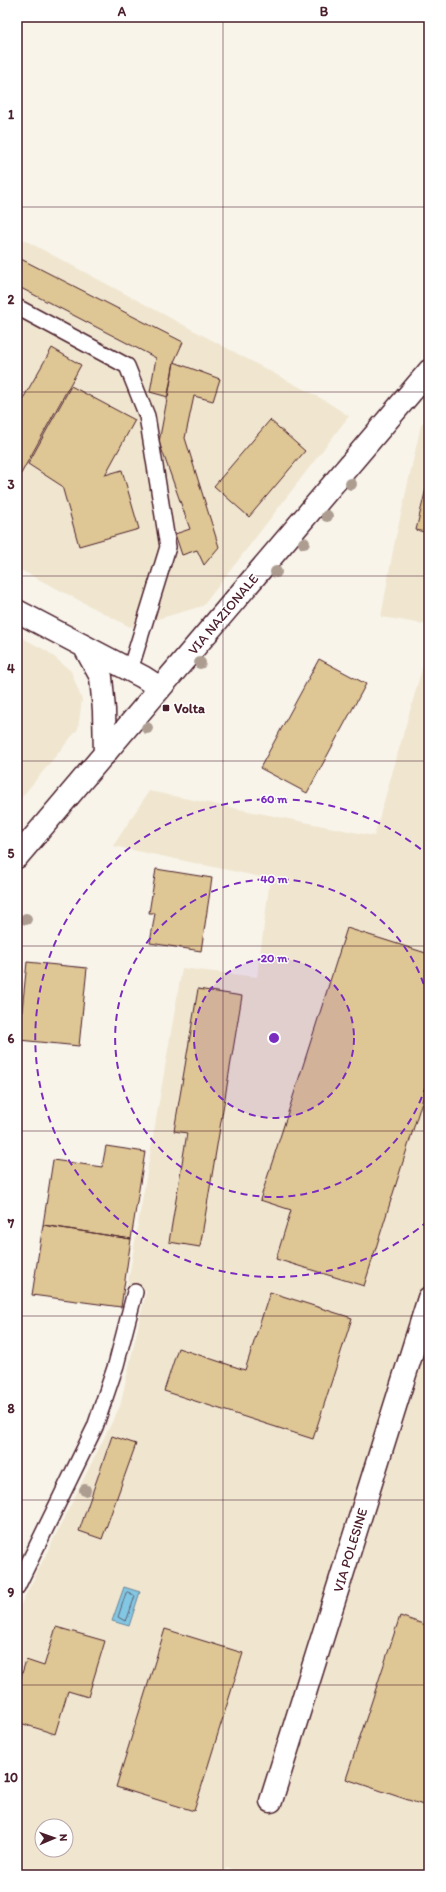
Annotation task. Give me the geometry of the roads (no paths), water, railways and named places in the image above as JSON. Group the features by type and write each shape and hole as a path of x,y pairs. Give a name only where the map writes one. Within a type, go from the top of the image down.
{"street":[{"name":"VIA NAZIONALE","path":"17,857 429,371"},
{"path":"17,611 130,670 160,688"},
{"path":"84,646 101,677 104,710 105,754"},
{"name":"VIA POLESINE","path":"271,1801 429,1298"}],"lane":[{"path":"17,307 127,366 148,416 168,547 130,670"},
{"path":"17,1588 95,1427 116,1365 135,1292"}],"water":[{"path":"124,1587 140,1592 129,1626 112,1621"}],"place":[{"name":"Volta","path":"166,708"}]}
